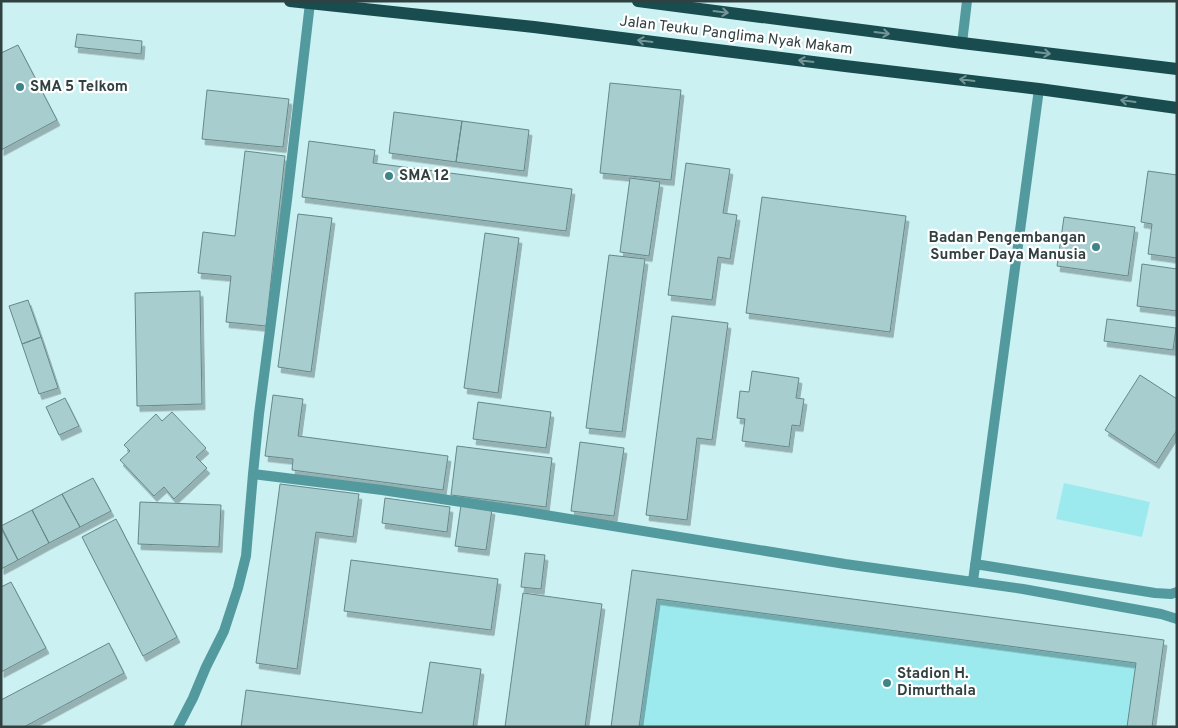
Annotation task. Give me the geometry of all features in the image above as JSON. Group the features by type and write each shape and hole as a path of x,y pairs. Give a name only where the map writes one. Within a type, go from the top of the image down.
{"main road":[{"name":"Jalan Teuku Panglima Nyak Makam","path":"290,1 534,27 1039,89 1177,108"},
{"name":"Jalan Teuku Panglima Nyak Makam","path":"638,1 1177,69"}],"lane":[{"path":"962,43 967,1"},
{"path":"178,727 224,631 246,556 252,474 310,2"},
{"path":"973,581 1039,89"},
{"path":"252,474 382,490 845,564 973,581 1162,614 1177,620"},
{"path":"975,564 1155,593 1171,594 1177,592"}],"shaded area":[{"path":"1064,483 1150,502 1142,537 1056,519"},
{"name":"Stadion H. Dimurthala","path":"632,570 1164,640 1152,727 611,727"}],"building":[{"path":"77,34 142,41 141,54 75,47"},
{"name":"SMA 5 Telkom","path":"18,45 57,120 1,150 1,53"},
{"path":"610,83 681,90 671,180 600,173"},
{"path":"207,90 289,99 283,147 202,139"},
{"path":"394,112 462,121 456,162 389,153"},
{"path":"462,121 529,130 524,171 456,162"},
{"name":"SMA 12","path":"309,141 375,150 373,163 572,189 566,231 302,197"},
{"path":"245,151 285,156 266,326 226,322 231,276 198,273 203,232 235,236"},
{"path":"686,163 730,169 723,213 737,215 730,259 718,257 712,300 668,295"},
{"path":"1148,171 1177,175 1177,258 1148,254 1152,224 1141,222"},
{"path":"630,178 660,182 649,256 620,252"},
{"path":"762,197 906,216 890,332 746,313"},
{"path":"298,214 332,218 311,372 278,367"},
{"name":"Badan Pengembangan Sumber Daya Manusia","path":"1064,217 1135,227 1128,276 1057,266"},
{"path":"485,233 519,238 498,393 464,388"},
{"path":"609,255 645,259 622,432 586,428"},
{"path":"1142,264 1177,269 1177,311 1137,306"},
{"path":"200,291 202,404 137,406 135,293"},
{"path":"28,300 41,337 22,344 9,306"},
{"path":"672,316 728,323 712,440 697,438 687,520 646,515"},
{"path":"1107,319 1176,328 1173,350 1104,341"},
{"path":"41,337 58,388 39,394 22,344"},
{"path":"752,371 799,378 796,398 804,399 800,426 792,425 789,447 742,441 745,419 737,418 740,391 749,392"},
{"path":"1140,375 1177,399 1177,430 1156,463 1105,430"},
{"path":"273,395 303,399 298,436 448,456 443,490 292,470 293,459 265,456"},
{"path":"65,398 79,426 59,435 46,407"},
{"path":"478,402 551,412 546,448 473,439"},
{"path":"172,412 206,448 196,457 207,468 174,499 164,487 154,496 120,460 130,451 124,445 156,414 162,421"},
{"path":"580,442 624,448 614,516 571,511"},
{"path":"457,446 552,458 546,507 451,495"},
{"path":"93,478 111,511 80,527 62,494"},
{"path":"280,484 359,494 353,537 316,532 297,669 256,663"},
{"path":"62,494 80,527 49,543 32,510"},
{"path":"385,498 450,507 447,532 382,523"},
{"path":"140,502 221,505 219,547 138,544"},
{"path":"461,505 492,509 486,550 455,546"},
{"path":"32,510 49,543 18,560 1,526"},
{"path":"116,519 177,637 143,656 82,537"},
{"path":"1,528 18,560 1,569"},
{"path":"525,553 545,555 541,589 521,587"},
{"path":"351,560 498,579 491,630 344,611"},
{"path":"632,570 1164,640 1152,727 1127,727 1136,663 657,599 639,727 611,727"},
{"path":"11,582 46,648 1,672 1,587"},
{"path":"523,593 602,604 585,727 505,727"},
{"path":"109,643 124,673 24,727 1,727 1,700"},
{"path":"430,662 481,669 473,727 241,727 246,690 422,713"}],"place":[{"name":"SMA 5 Telkom","path":"20,87"},
{"name":"SMA 12","path":"389,176"},
{"name":"Badan Pengembangan Sumber Daya Manusia","path":"1096,247"},
{"name":"Stadion H. Dimurthala","path":"887,683"}]}
